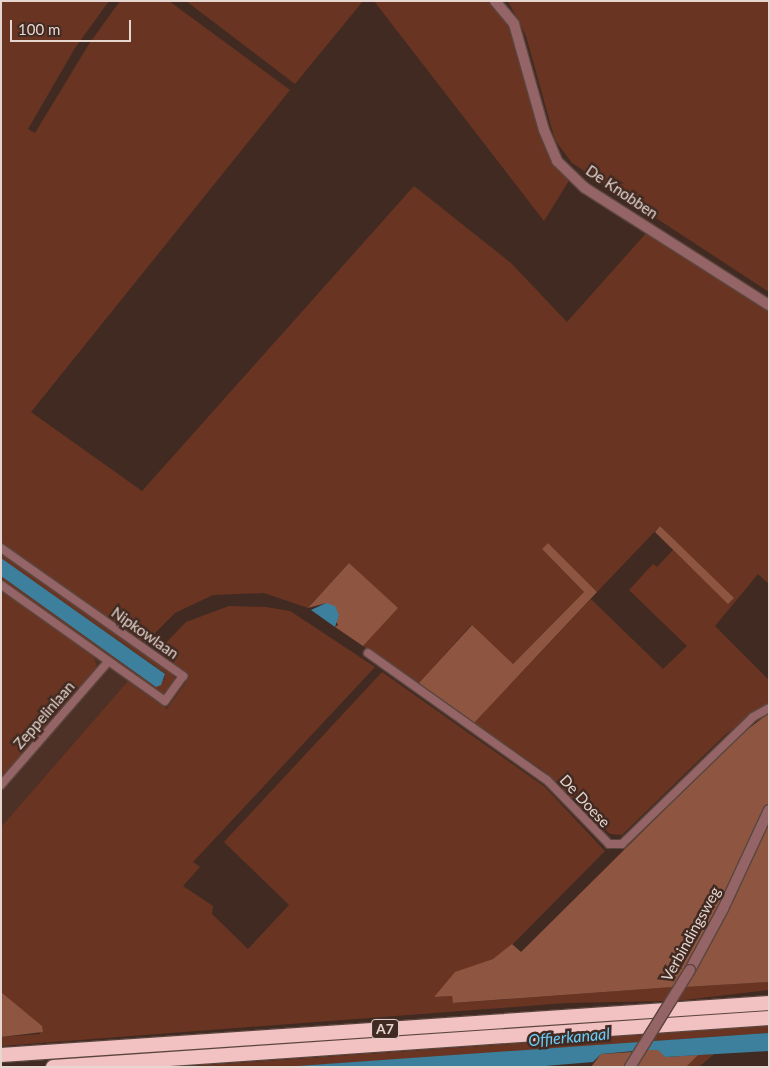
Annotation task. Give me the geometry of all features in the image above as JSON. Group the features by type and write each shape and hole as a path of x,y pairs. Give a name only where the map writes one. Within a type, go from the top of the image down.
{"highway":[{"name":"A7","path":"1,1054 769,1002"},
{"name":"A7","path":"53,1067 769,1018"}],"street":[{"name":"De Knobben","path":"495,1 514,24 544,130 557,162 585,188 769,305"},
{"name":"Nipkowlaan","path":"1,548 182,676 165,701 1,585"},
{"name":"De Doese","path":"368,653 547,780 609,844 622,844 748,723 769,708"},
{"name":"Zeppelinlaan","path":"1,785 108,662"},
{"name":"Verbindingsweg","path":"630,1067 690,970 724,909 769,810"}],"shaded area":[{"path":"1,1 109,1 75,48 28,129 35,133 89,44 120,1 169,1 290,90 31,412 142,491 414,186 511,263 567,322 648,231 769,308 769,584 758,574 715,626 769,680 769,702 725,735 622,835 610,834 541,769 474,723 591,599 663,669 687,646 629,590 653,564 657,567 673,550 728,603 733,599 660,526 597,592 548,543 542,549 584,592 512,665 471,625 418,684 363,646 397,608 349,563 308,608 264,593 213,595 175,613 144,644 1,543"},
{"path":"186,1 363,1 295,84"},
{"path":"374,1 488,1 508,21 537,120 570,179 544,221"},
{"path":"508,1 769,1 769,292 572,163 555,140 526,36"},
{"path":"660,526 734,598 728,604 655,532"},
{"path":"1,543 190,676 167,709 127,682 1,827"},
{"path":"548,543 597,592 474,723 418,684 472,625 513,664 584,592 542,549"},
{"path":"1,552 172,673 175,680 167,692 163,695 1,582 1,576 156,687 165,679 165,673 1,558"},
{"path":"349,563 398,608 363,646 335,627 338,625 326,603 308,608"},
{"path":"1,590 93,655 97,667 96,673 1,780"},
{"path":"229,606 266,607 290,611 375,667 193,862 200,867 183,886 213,906 212,914 248,949 289,905 224,842 382,672 545,787 605,851 507,950 493,959 455,973 434,997 452,996 454,1003 673,987 665,1001 566,1003 1,1046 1,1037 40,1034 41,1026 1,992 1,827 128,681 167,709 190,676 156,653 186,622"},
{"path":"769,713 769,805 713,922 673,987 453,1003 452,996 434,997 455,972 493,959 512,944 521,952 738,737"},
{"path":"769,820 769,982 685,987 734,900"},
{"path":"769,982 769,990 676,1001 685,987"},
{"path":"1,992 42,1026 43,1032 1,1037"},
{"path":"769,1026 769,1033 421,1058 283,1067 178,1067"},
{"path":"658,1049 665,1057 698,1055 686,1067 635,1066 645,1050"},
{"path":"633,1052 624,1067 591,1067 601,1054"},
{"path":"714,1054 699,1067 686,1067 698,1055"}],"water":[{"path":"1,558 165,674 161,685 156,687 1,576"},
{"path":"326,603 335,606 339,615 335,627 311,610"},
{"path":"769,1033 769,1051 665,1057 658,1050 645,1050 601,1054 593,1062 533,1067 283,1067"}],"water label":[{"name":"Offierkanaal","path":"569,1037"}]}
